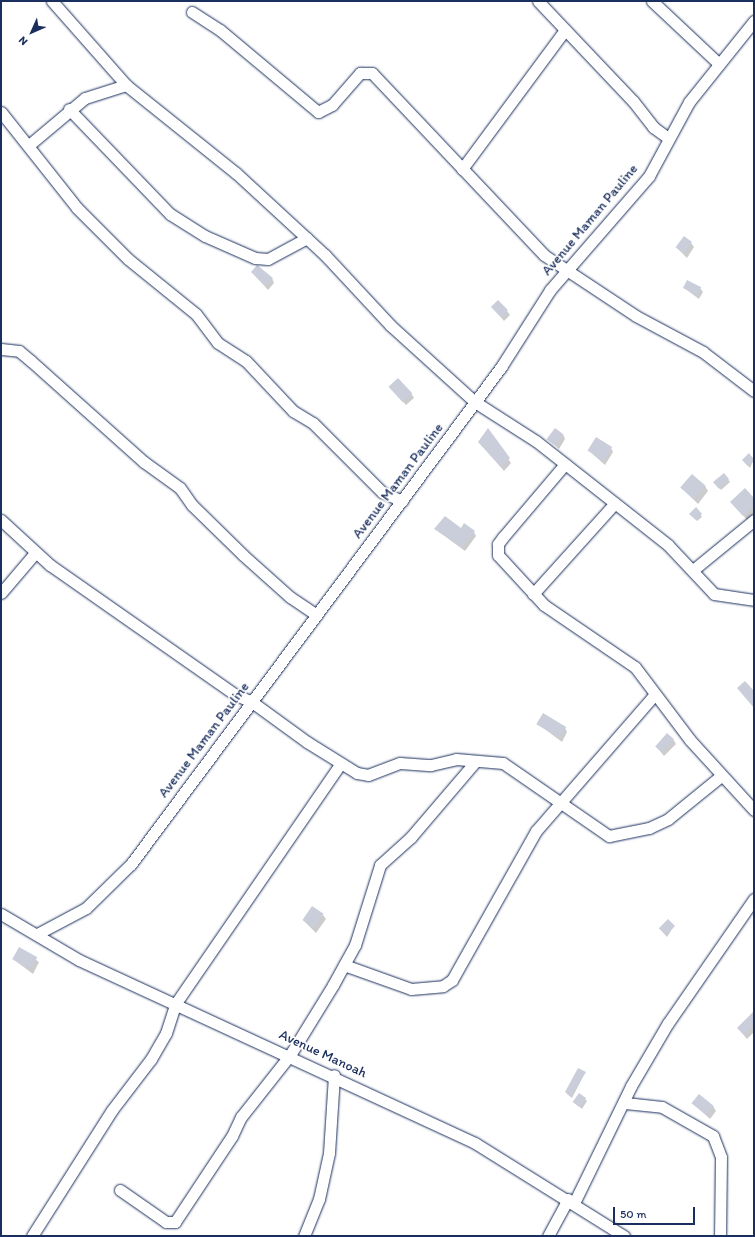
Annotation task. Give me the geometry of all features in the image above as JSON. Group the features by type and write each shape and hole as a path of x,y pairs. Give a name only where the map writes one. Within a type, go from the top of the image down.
{"street":[{"path":"52,1 126,85 236,172 307,238 390,325 476,402 565,464 615,503 693,570 714,594 754,600"},
{"path":"538,1 633,101 653,127 668,138"},
{"path":"652,1 719,64"},
{"path":"192,12 220,30 318,112 332,105 360,73 372,73 544,255 636,316 703,352 754,391"},
{"name":"Avenue Maman Pauline","path":"39,933 70,919 113,884 252,702 476,402 540,304 567,270 633,197 649,176 668,138 689,102 754,21"},
{"path":"462,169 565,30"},
{"path":"29,145 69,109 100,91 126,85"},
{"path":"69,109 170,214 205,236 255,258 268,259 307,238"},
{"path":"1,112 29,145 77,208 128,259 196,314 218,343 246,361 293,411 313,423 382,492 402,501"},
{"path":"1,349 19,351 31,361 144,462 180,488 192,505 290,597 317,615"},
{"path":"565,464 498,544 501,560 533,594 590,639 628,660 721,776 754,810"},
{"path":"533,594 615,503"},
{"path":"1,520 35,552 234,694 252,702 340,764 364,776 400,763 430,765 456,759 475,762 504,763 602,833 624,834 668,819 721,776"},
{"path":"693,570 754,520"},
{"path":"1,593 35,552"},
{"path":"344,965 411,989 437,988 452,980 459,972 527,844 655,694"},
{"path":"120,1190 173,1224 257,1094 290,1055 344,965 355,945 380,865 411,837 475,762"},
{"path":"32,1236 112,1110 151,1059 166,1033 176,1003 340,764"},
{"path":"548,1236 571,1201 668,1023 754,899"},
{"name":"Avenue Manoah","path":"1,914 39,933 79,960 334,1075 475,1143 571,1201 624,1236"},
{"path":"304,1236 319,1199 329,1153 334,1075"},
{"path":"625,1102 662,1107 713,1136 721,1156 720,1236"}],"building":[{"path":"684,236 692,242 684,253 676,247"},
{"path":"257,265 273,278 265,286 251,272"},
{"path":"687,280 701,287 697,295 683,288"},
{"path":"498,300 508,310 501,317 491,307"},
{"path":"398,378 412,393 403,402 388,387"},
{"path":"488,428 510,458 501,467 478,442"},
{"path":"555,428 563,434 555,445 547,439"},
{"path":"596,437 612,447 604,461 588,451"},
{"path":"749,453 754,461 748,466 742,460"},
{"path":"724,473 729,479 719,489 713,482"},
{"path":"692,474 706,486 694,499 680,488"},
{"path":"745,488 754,498 754,506 743,516 730,502"},
{"path":"696,507 702,514 696,520 689,514"},
{"path":"445,516 461,528 464,523 475,531 462,547 434,529"},
{"path":"745,681 754,691 754,708 737,688"},
{"path":"543,713 566,727 559,738 536,724"},
{"path":"667,733 674,739 662,752 655,747"},
{"path":"312,906 324,914 314,928 302,920"},
{"path":"668,919 675,926 666,935 659,928"},
{"path":"19,947 37,957 31,969 12,959"},
{"path":"754,1011 754,1025 744,1035 737,1028"},
{"path":"578,1068 586,1072 571,1096 565,1092"},
{"path":"579,1093 586,1098 580,1107 573,1102"},
{"path":"699,1094 714,1106 706,1115 691,1103"}]}
